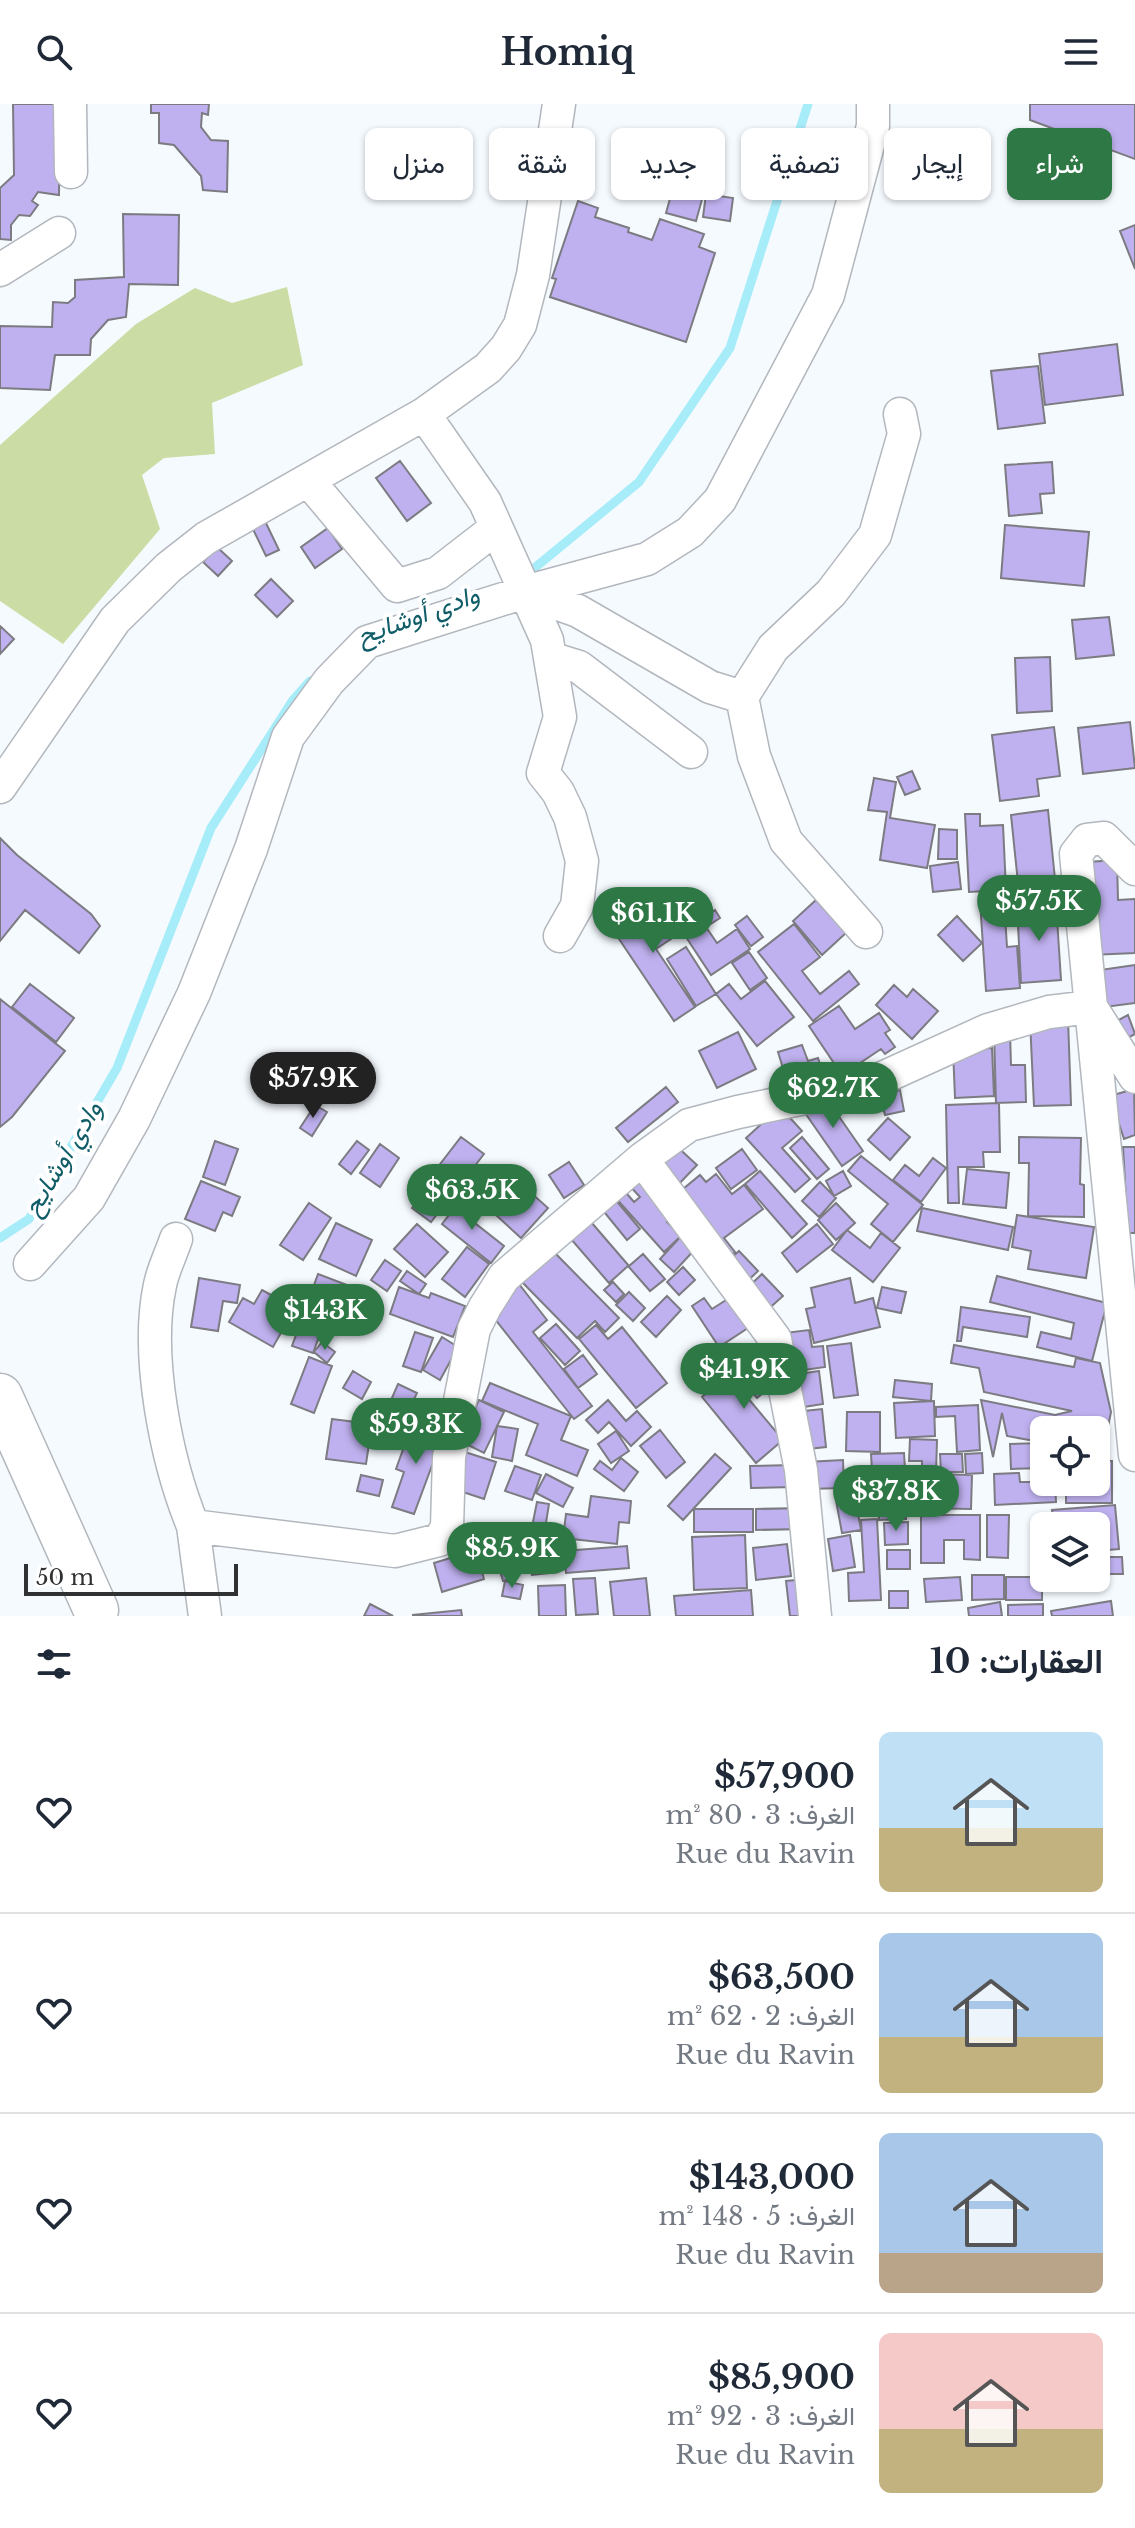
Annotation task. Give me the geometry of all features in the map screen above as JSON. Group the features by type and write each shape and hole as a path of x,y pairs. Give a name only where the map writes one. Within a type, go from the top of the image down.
{"highway":[{"path":"0,1396 96,1610"}],"street":[{"path":"70,104 71,172"},
{"path":"0,787 115,620 137,596 206,538 424,414 488,368 506,348 520,325 533,275 559,104"},
{"path":"30,1264 89,1198 134,1119 194,993 251,849 288,737 329,681 367,642 525,592 647,559 690,532 720,500 828,295 873,126 873,104"},
{"path":"0,270 59,233"},
{"path":"424,414 485,502 547,640 560,717 543,773 558,792 570,817 582,861 577,906 560,936"},
{"path":"866,932 786,841 754,756 742,697 773,648 831,593 875,535 904,434 900,414"},
{"path":"308,480 397,586 438,573 496,528"},
{"path":"525,592 578,611 710,687 742,697"},
{"path":"550,658 579,667 691,752"},
{"path":"1135,869 1104,838 1087,840 1076,854 1135,1455"},
{"path":"1091,1007 1135,1077"},
{"path":"193,1526 395,1551 439,1540 447,1528 449,1457 474,1329 485,1307 504,1277 642,1159 689,1125 867,1085 988,1030 1049,1012 1091,1007"},
{"path":"642,1159 775,1339 801,1470 815,1616"},
{"path":"176,1239 160,1286 153,1355 171,1460 193,1526 205,1616"}],"green space":[{"path":"287,287 303,365 212,403 215,454 164,458 142,475 160,529 63,644 0,601 0,445 136,324 195,288 232,303"}],"building":[{"path":"13,104 60,104 59,195 38,192 32,201 38,205 30,216 19,215 11,225 11,240 0,239 0,188 14,175"},
{"path":"151,104 209,104 208,115 202,113 201,127 211,140 228,141 227,192 203,190 201,176 174,145 159,143 159,113 151,113"},
{"path":"1030,104 1135,104 1135,159 1112,150 1112,128 1052,128 1030,120"},
{"path":"733,198 730,221 703,217 705,200"},
{"path":"670,200 702,200 696,221 666,213"},
{"path":"578,201 598,208 595,217 629,228 628,232 652,240 660,219 704,234 699,247 715,253 686,342 550,297 556,279 552,278"},
{"path":"123,214 179,215 178,285 129,284 126,317 108,320 91,339 90,355 55,355 50,390 0,388 0,326 52,327 53,302 68,303 75,297 75,280 124,277"},
{"path":"1135,225 1135,269 1120,231"},
{"path":"1117,344 1123,395 1045,405 1039,354"},
{"path":"1038,366 1045,423 998,429 991,371"},
{"path":"400,461 431,503 407,521 376,478"},
{"path":"1052,462 1054,493 1040,494 1042,513 1009,516 1005,465"},
{"path":"264,519 279,550 266,556 251,525"},
{"path":"1005,525 1089,532 1084,586 1001,578"},
{"path":"328,528 342,549 315,568 301,547"},
{"path":"217,547 232,561 218,576 203,562"},
{"path":"271,579 293,601 277,617 255,595"},
{"path":"1109,617 1114,655 1076,659 1072,620"},
{"path":"0,626 14,639 0,654"},
{"path":"1050,657 1052,711 1017,713 1015,658"},
{"path":"1130,722 1135,768 1083,774 1078,728"},
{"path":"1054,727 1060,776 1037,779 1039,796 1000,801 992,735"},
{"path":"912,771 920,789 905,795 897,777"},
{"path":"874,778 896,782 890,818 935,825 927,868 880,860 887,812 868,810"},
{"path":"1048,810 1055,879 1018,883 1011,815"},
{"path":"965,814 980,814 980,826 1003,825 1006,890 969,892"},
{"path":"939,829 957,830 957,859 938,859"},
{"path":"0,838 91,914 100,926 79,953 25,910 0,941"},
{"path":"1117,860 1118,900 1135,899 1135,953 1091,955 1087,862"},
{"path":"958,862 961,889 933,892 930,866"},
{"path":"653,899 677,935 656,949 695,1007 674,1021 611,927"},
{"path":"816,900 846,933 822,955 793,921"},
{"path":"1004,900 1007,947 1017,946 1020,988 986,991 980,901"},
{"path":"1056,903 1061,980 1021,983 1017,906"},
{"path":"715,910 720,918 706,927 717,943 737,929 750,949 711,975 682,931"},
{"path":"747,916 763,937 751,946 735,925"},
{"path":"957,916 982,943 963,961 938,935"},
{"path":"794,924 820,957 802,971 820,994 849,971 859,984 813,1021 758,952"},
{"path":"686,947 716,994 696,1006 667,959"},
{"path":"749,952 767,978 750,990 732,963"},
{"path":"1135,965 1135,1003 1105,1007 1100,970"},
{"path":"765,981 794,1017 757,1046 716,994 729,984 741,999"},
{"path":"30,984 74,1018 56,1042 12,1007"},
{"path":"894,985 907,997 913,989 938,1011 912,1039 876,1005"},
{"path":"0,999 65,1051 12,1117 0,1127"},
{"path":"839,1006 855,1029 879,1013 890,1030 885,1033 895,1047 885,1054 881,1049 842,1075 809,1026"},
{"path":"1128,1015 1135,1034 1122,1041 1113,1023"},
{"path":"1068,1018 1071,1105 1034,1106 1030,1020"},
{"path":"738,1032 756,1069 717,1088 699,1051"},
{"path":"994,1032 1010,1032 1011,1065 1025,1065 1026,1102 996,1103"},
{"path":"802,1045 808,1061 818,1058 821,1067 786,1078 778,1052"},
{"path":"992,1048 994,1096 955,1098 953,1049"},
{"path":"666,1087 678,1102 628,1142 616,1128"},
{"path":"1134,1089 1135,1135 1124,1139 1110,1096"},
{"path":"900,1090 904,1111 885,1115 880,1095"},
{"path":"824,1095 863,1151 842,1166 803,1110"},
{"path":"999,1103 1000,1152 983,1152 984,1167 958,1167 959,1203 948,1203 946,1105"},
{"path":"315,1105 327,1112 312,1136 300,1128"},
{"path":"780,1107 802,1131 782,1148 810,1179 795,1192 746,1138"},
{"path":"888,1118 910,1137 890,1160 868,1140"},
{"path":"461,1137 484,1154 467,1176 489,1193 478,1206 434,1172"},
{"path":"802,1137 829,1169 817,1179 790,1148"},
{"path":"1019,1137 1081,1138 1080,1184 1084,1185 1084,1217 1028,1216 1029,1163 1019,1163"},
{"path":"215,1141 238,1149 225,1185 203,1177"},
{"path":"357,1141 369,1150 351,1174 339,1164"},
{"path":"672,1142 697,1165 676,1187 651,1164"},
{"path":"380,1144 399,1158 380,1187 360,1173"},
{"path":"1123,1147 1135,1147 1135,1233 1128,1233"},
{"path":"742,1149 757,1170 731,1189 716,1168"},
{"path":"861,1156 923,1205 893,1242 871,1224 888,1204 848,1171"},
{"path":"933,1158 946,1168 921,1202 893,1180 905,1165 919,1176"},
{"path":"569,1162 584,1185 564,1198 549,1175"},
{"path":"967,1169 1009,1173 1006,1208 963,1204"},
{"path":"641,1171 679,1211 667,1222 681,1236 664,1252 614,1196 622,1188 634,1202 640,1197 627,1183"},
{"path":"760,1171 807,1224 792,1238 745,1184"},
{"path":"843,1171 851,1186 834,1196 826,1181"},
{"path":"716,1174 732,1194 744,1185 763,1209 724,1238 735,1252 721,1262 677,1194 700,1175 706,1182"},
{"path":"512,1176 548,1208 521,1238 485,1205"},
{"path":"201,1181 240,1197 232,1216 223,1212 215,1231 185,1219"},
{"path":"820,1182 836,1198 819,1217 802,1201"},
{"path":"428,1186 448,1200 431,1222 412,1208"},
{"path":"609,1192 640,1229 627,1240 596,1202"},
{"path":"463,1197 474,1206 466,1216 504,1246 491,1263 442,1224"},
{"path":"309,1203 331,1218 303,1260 280,1245"},
{"path":"836,1203 855,1223 836,1240 818,1220"},
{"path":"922,1208 1013,1227 1008,1250 917,1231"},
{"path":"585,1215 629,1266 643,1254 665,1279 650,1291 628,1266 609,1283 565,1232"},
{"path":"1017,1215 1094,1227 1086,1278 1028,1269 1031,1251 1012,1247"},
{"path":"336,1223 372,1240 356,1276 319,1259"},
{"path":"417,1224 448,1252 425,1277 394,1249"},
{"path":"817,1224 833,1244 797,1272 782,1253"},
{"path":"847,1230 870,1248 881,1233 900,1248 873,1282 832,1250"},
{"path":"683,1234 697,1247 674,1272 660,1259"},
{"path":"467,1247 489,1264 465,1297 442,1279"},
{"path":"551,1249 619,1318 605,1332 595,1321 577,1338 520,1280"},
{"path":"739,1251 758,1271 741,1287 722,1266"},
{"path":"385,1260 401,1271 387,1291 371,1280"},
{"path":"683,1267 695,1280 679,1295 667,1282"},
{"path":"407,1271 426,1284 419,1294 400,1281"},
{"path":"318,1274 355,1288 341,1329 324,1323 313,1353 292,1346"},
{"path":"762,1274 783,1296 765,1312 745,1290"},
{"path":"997,1276 1107,1303 1092,1361 1037,1347 1041,1332 1071,1339 1074,1323 990,1302"},
{"path":"199,1278 240,1285 237,1303 223,1301 218,1331 191,1327"},
{"path":"850,1278 855,1303 873,1298 880,1327 814,1343 806,1309 815,1307 811,1288"},
{"path":"613,1282 624,1294 616,1302 604,1290"},
{"path":"519,1284 547,1320 533,1332 592,1406 574,1419 487,1309"},
{"path":"399,1287 429,1298 431,1293 465,1306 453,1337 390,1314"},
{"path":"882,1287 906,1292 901,1313 877,1308"},
{"path":"262,1290 295,1308 273,1347 229,1322 243,1298 254,1304"},
{"path":"629,1292 645,1308 633,1321 616,1305"},
{"path":"737,1293 757,1322 719,1347 692,1306 704,1298 712,1309"},
{"path":"667,1296 681,1310 656,1337 641,1322"},
{"path":"961,1307 1030,1317 1027,1337 963,1327 961,1341 957,1341"},
{"path":"556,1324 580,1351 565,1365 540,1338"},
{"path":"596,1325 608,1339 622,1327 667,1383 636,1408 579,1339"},
{"path":"809,1330 812,1347 823,1346 825,1367 790,1372 784,1333"},
{"path":"415,1332 433,1338 421,1372 403,1366"},
{"path":"442,1337 458,1347 440,1380 423,1370"},
{"path":"322,1342 335,1352 327,1363 314,1352"},
{"path":"851,1343 858,1395 834,1398 827,1346"},
{"path":"954,1345 1074,1367 1076,1358 1100,1363 1110,1417 1030,1416 1029,1440 1007,1436 1002,1413 993,1457 981,1400 1055,1415 1072,1411 984,1392 979,1368 951,1363"},
{"path":"583,1355 597,1374 578,1388 564,1369"},
{"path":"309,1357 332,1366 314,1413 291,1404"},
{"path":"748,1359 770,1387 757,1398 742,1380 736,1384 783,1440 756,1463 702,1397"},
{"path":"353,1371 371,1382 362,1399 343,1388"},
{"path":"819,1371 823,1404 791,1409 786,1376"},
{"path":"895,1380 932,1384 931,1401 893,1397"},
{"path":"490,1383 571,1416 561,1440 588,1450 577,1476 526,1455 538,1424 482,1401"},
{"path":"398,1384 417,1393 406,1416 388,1407"},
{"path":"479,1400 504,1412 484,1453 460,1441"},
{"path":"608,1400 626,1421 637,1411 651,1427 631,1446 609,1422 598,1433 586,1420"},
{"path":"934,1401 935,1436 896,1438 894,1403"},
{"path":"978,1405 980,1450 957,1452 955,1416 936,1417 936,1407"},
{"path":"822,1409 826,1447 799,1450 795,1412"},
{"path":"847,1412 880,1412 880,1452 846,1451"},
{"path":"332,1419 372,1424 366,1464 326,1459"},
{"path":"413,1422 444,1433 414,1514 392,1507 404,1472 396,1469"},
{"path":"497,1426 518,1429 512,1461 492,1457"},
{"path":"660,1430 685,1462 666,1478 640,1446"},
{"path":"616,1431 629,1451 611,1463 598,1444"},
{"path":"910,1439 937,1440 936,1474 972,1475 971,1509 921,1508 922,1461 909,1461"},
{"path":"1030,1443 1030,1468 1011,1469 1010,1444"},
{"path":"465,1452 496,1462 484,1499 454,1489"},
{"path":"904,1453 906,1485 873,1487 871,1454"},
{"path":"982,1453 983,1473 966,1474 965,1454"},
{"path":"715,1454 731,1468 683,1520 668,1506"},
{"path":"940,1454 962,1454 963,1472 941,1472"},
{"path":"621,1458 638,1472 624,1491 594,1469 600,1461 612,1470"},
{"path":"843,1460 844,1488 807,1489 806,1462"},
{"path":"1112,1461 1112,1503 1066,1503 1066,1496 1110,1496"},
{"path":"793,1465 794,1487 751,1488 750,1466"},
{"path":"515,1466 541,1475 532,1500 505,1491"},
{"path":"1019,1473 1020,1482 1030,1482 1030,1496 1056,1496 1056,1502 995,1505 994,1474"},
{"path":"546,1474 573,1488 563,1507 536,1493"},
{"path":"361,1475 383,1480 379,1496 357,1491"},
{"path":"905,1488 906,1519 879,1520 878,1489"},
{"path":"854,1492 861,1530 842,1533 835,1495"},
{"path":"591,1496 631,1501 629,1523 619,1522 617,1544 563,1538 566,1514 588,1517"},
{"path":"537,1502 549,1504 545,1529 532,1527"},
{"path":"1115,1505 1119,1549 1110,1550 1110,1512 1052,1510"},
{"path":"804,1508 804,1529 756,1530 756,1509"},
{"path":"694,1509 753,1509 753,1532 694,1532"},
{"path":"921,1515 980,1515 980,1560 964,1559 964,1540 944,1540 944,1563 921,1563"},
{"path":"987,1515 1009,1515 1008,1558 987,1557"},
{"path":"877,1519 881,1600 849,1601 848,1573 864,1572 861,1520"},
{"path":"908,1522 908,1544 885,1545 884,1523"},
{"path":"745,1535 747,1588 694,1590 692,1537"},
{"path":"850,1535 855,1567 833,1571 828,1539"},
{"path":"547,1540 549,1561 557,1560 558,1572 532,1575 528,1543"},
{"path":"506,1541 517,1577 503,1581 497,1560 480,1565 484,1579 442,1592 434,1563"},
{"path":"787,1544 791,1576 756,1580 753,1548"},
{"path":"627,1546 629,1568 566,1573 564,1551"},
{"path":"887,1550 910,1550 910,1569 887,1569"},
{"path":"1110,1557 1122,1557 1123,1574 1110,1574"},
{"path":"972,1575 1004,1575 1004,1599 972,1600"},
{"path":"960,1577 962,1600 926,1602 924,1579"},
{"path":"1006,1577 1030,1577 1030,1592 1042,1592 1042,1600 1006,1600"},
{"path":"595,1578 598,1614 576,1615 573,1579"},
{"path":"646,1578 650,1616 614,1616 610,1582"},
{"path":"807,1579 811,1616 790,1616 786,1581"},
{"path":"505,1581 523,1585 520,1599 502,1596"},
{"path":"565,1585 566,1616 539,1616 538,1586"},
{"path":"751,1590 753,1616 676,1616 674,1596"},
{"path":"889,1591 908,1591 908,1608 889,1608"},
{"path":"1111,1601 1113,1616 1052,1616 1051,1611"},
{"path":"1000,1602 1002,1616 969,1616 968,1608"},
{"path":"370,1604 393,1616 364,1616"},
{"path":"1043,1604 1043,1616 1008,1616 1008,1605"},
{"path":"461,1610 462,1616 413,1616 413,1615"}],"waterway":[{"name":"وادي أوشايح","path":"526,575 639,482 730,348 808,104"},
{"name":"وادي أوشايح","path":"0,1238 29,1219 117,1068 211,828 293,700 310,681"}]}
